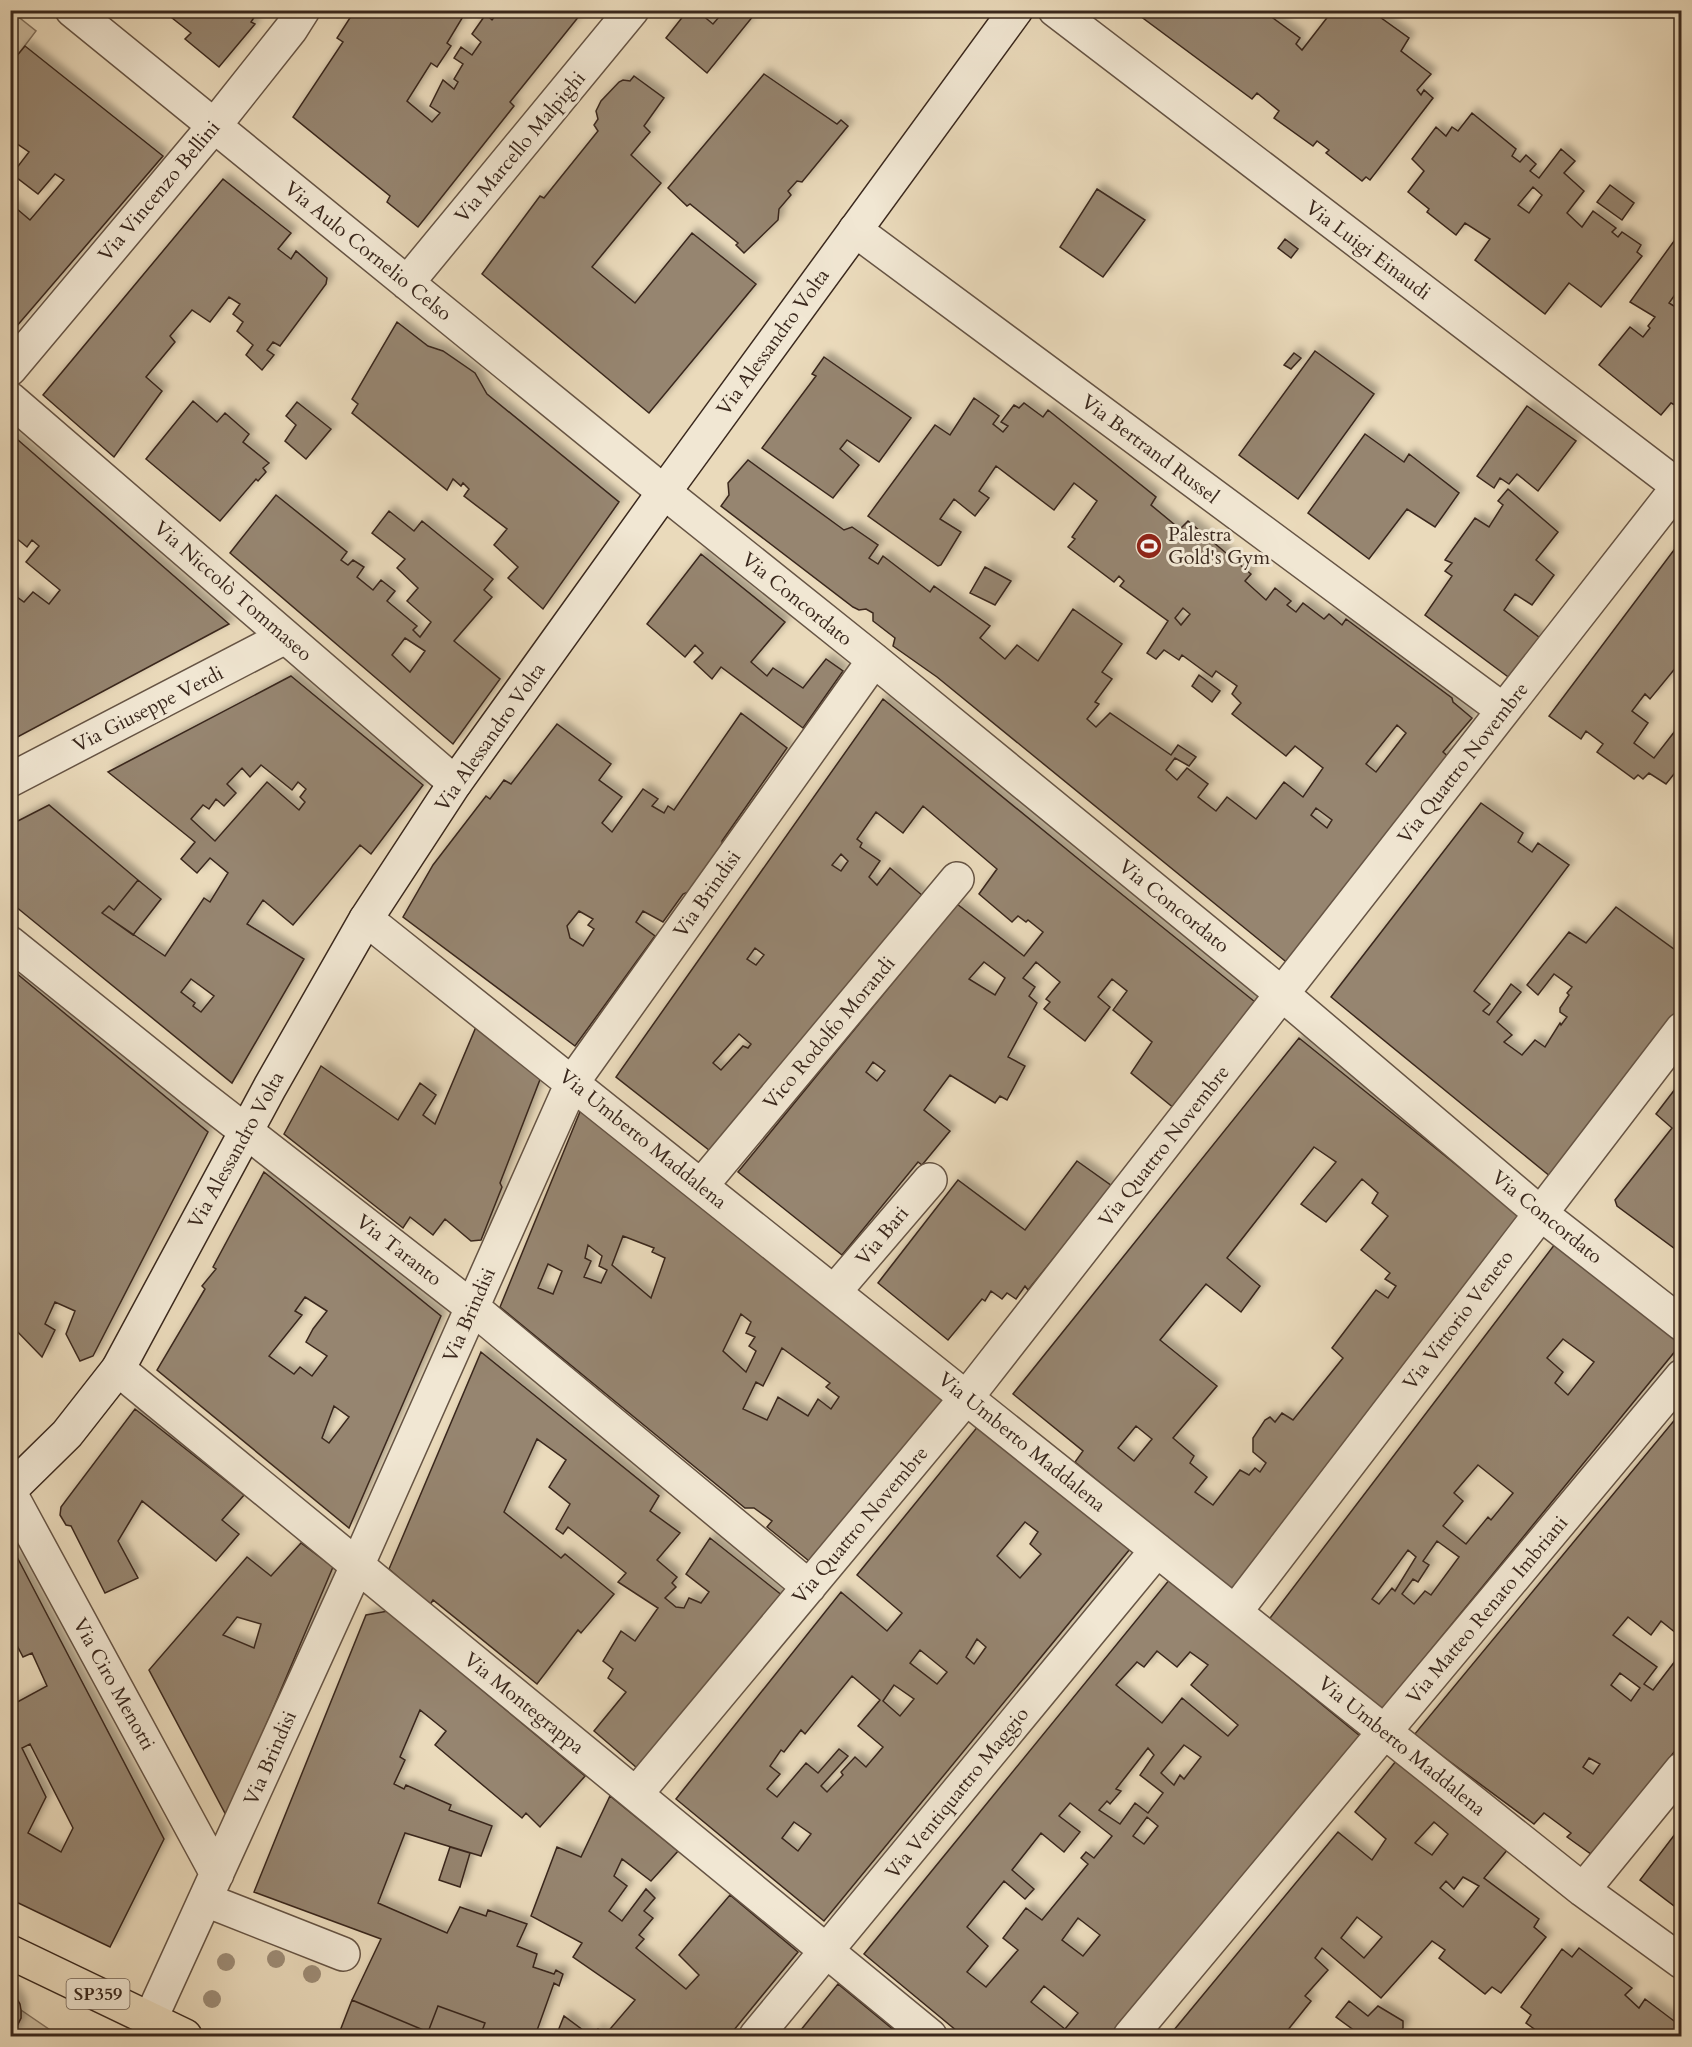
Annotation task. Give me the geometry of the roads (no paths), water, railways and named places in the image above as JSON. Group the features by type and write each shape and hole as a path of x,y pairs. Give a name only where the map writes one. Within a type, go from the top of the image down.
{"main road":[{"name":"SP359","path":"10,1952 185,2037"}],"street":[{"name":"Via Aulo Cornelio Celso","path":"72,10 664,492"},
{"name":"Via Vincenzo Bellini","path":"10,369 214,126 291,29 303,10"},
{"name":"Via Marcello Malpighi","path":"407,283 632,10"},
{"name":"Via Alessandro Volta","path":"10,1492 67,1434 118,1369 245,1130 366,919 455,783 1016,10"},
{"name":"Via Luigi Einaudi","path":"1055,10 1681,486"},
{"name":"Via Bertrand Russel","path":"855,230 1503,710"},
{"name":"Via Niccolò Tommaseo","path":"10,399 455,783"},
{"name":"Via Quattro Novembre","path":"636,1794 966,1398 1503,710 1681,486"},
{"name":"Via Concordato","path":"664,492 874,660 1282,994 1540,1213 1682,1324"},
{"name":"Via Giuseppe Verdi","path":"10,780 285,637"},
{"name":"Via Brindisi","path":"150,2020 357,1566 572,1083 874,660"},
{"name":"Vico Rodolfo Morandi","path":"701,1186 957,879"},
{"name":"Via Umberto Maddalena","path":"366,919 1583,1890 1682,1962"},
{"name":"Via Taranto","path":"10,943 194,1091 472,1308 809,1587"},
{"name":"Via Vittorio Veneto","path":"1235,1612 1682,1029"},
{"name":"Via Bari","path":"834,1292 930,1180"},
{"name":"Via Montegrappa","path":"118,1369 930,2037"},
{"name":"Via Matteo Renato Imbriani","path":"1130,2037 1682,1376"},
{"name":"Via Ciro Menotti","path":"10,1492 212,1887"},
{"name":"Via Ventiquattro Maggio","path":"756,2037 1157,1550"},
{"path":"1583,1890 1682,1769"},
{"path":"212,1887 343,1954"}],"place":[{"name":"Palestra Gold's Gym","path":"1149,546"}]}
